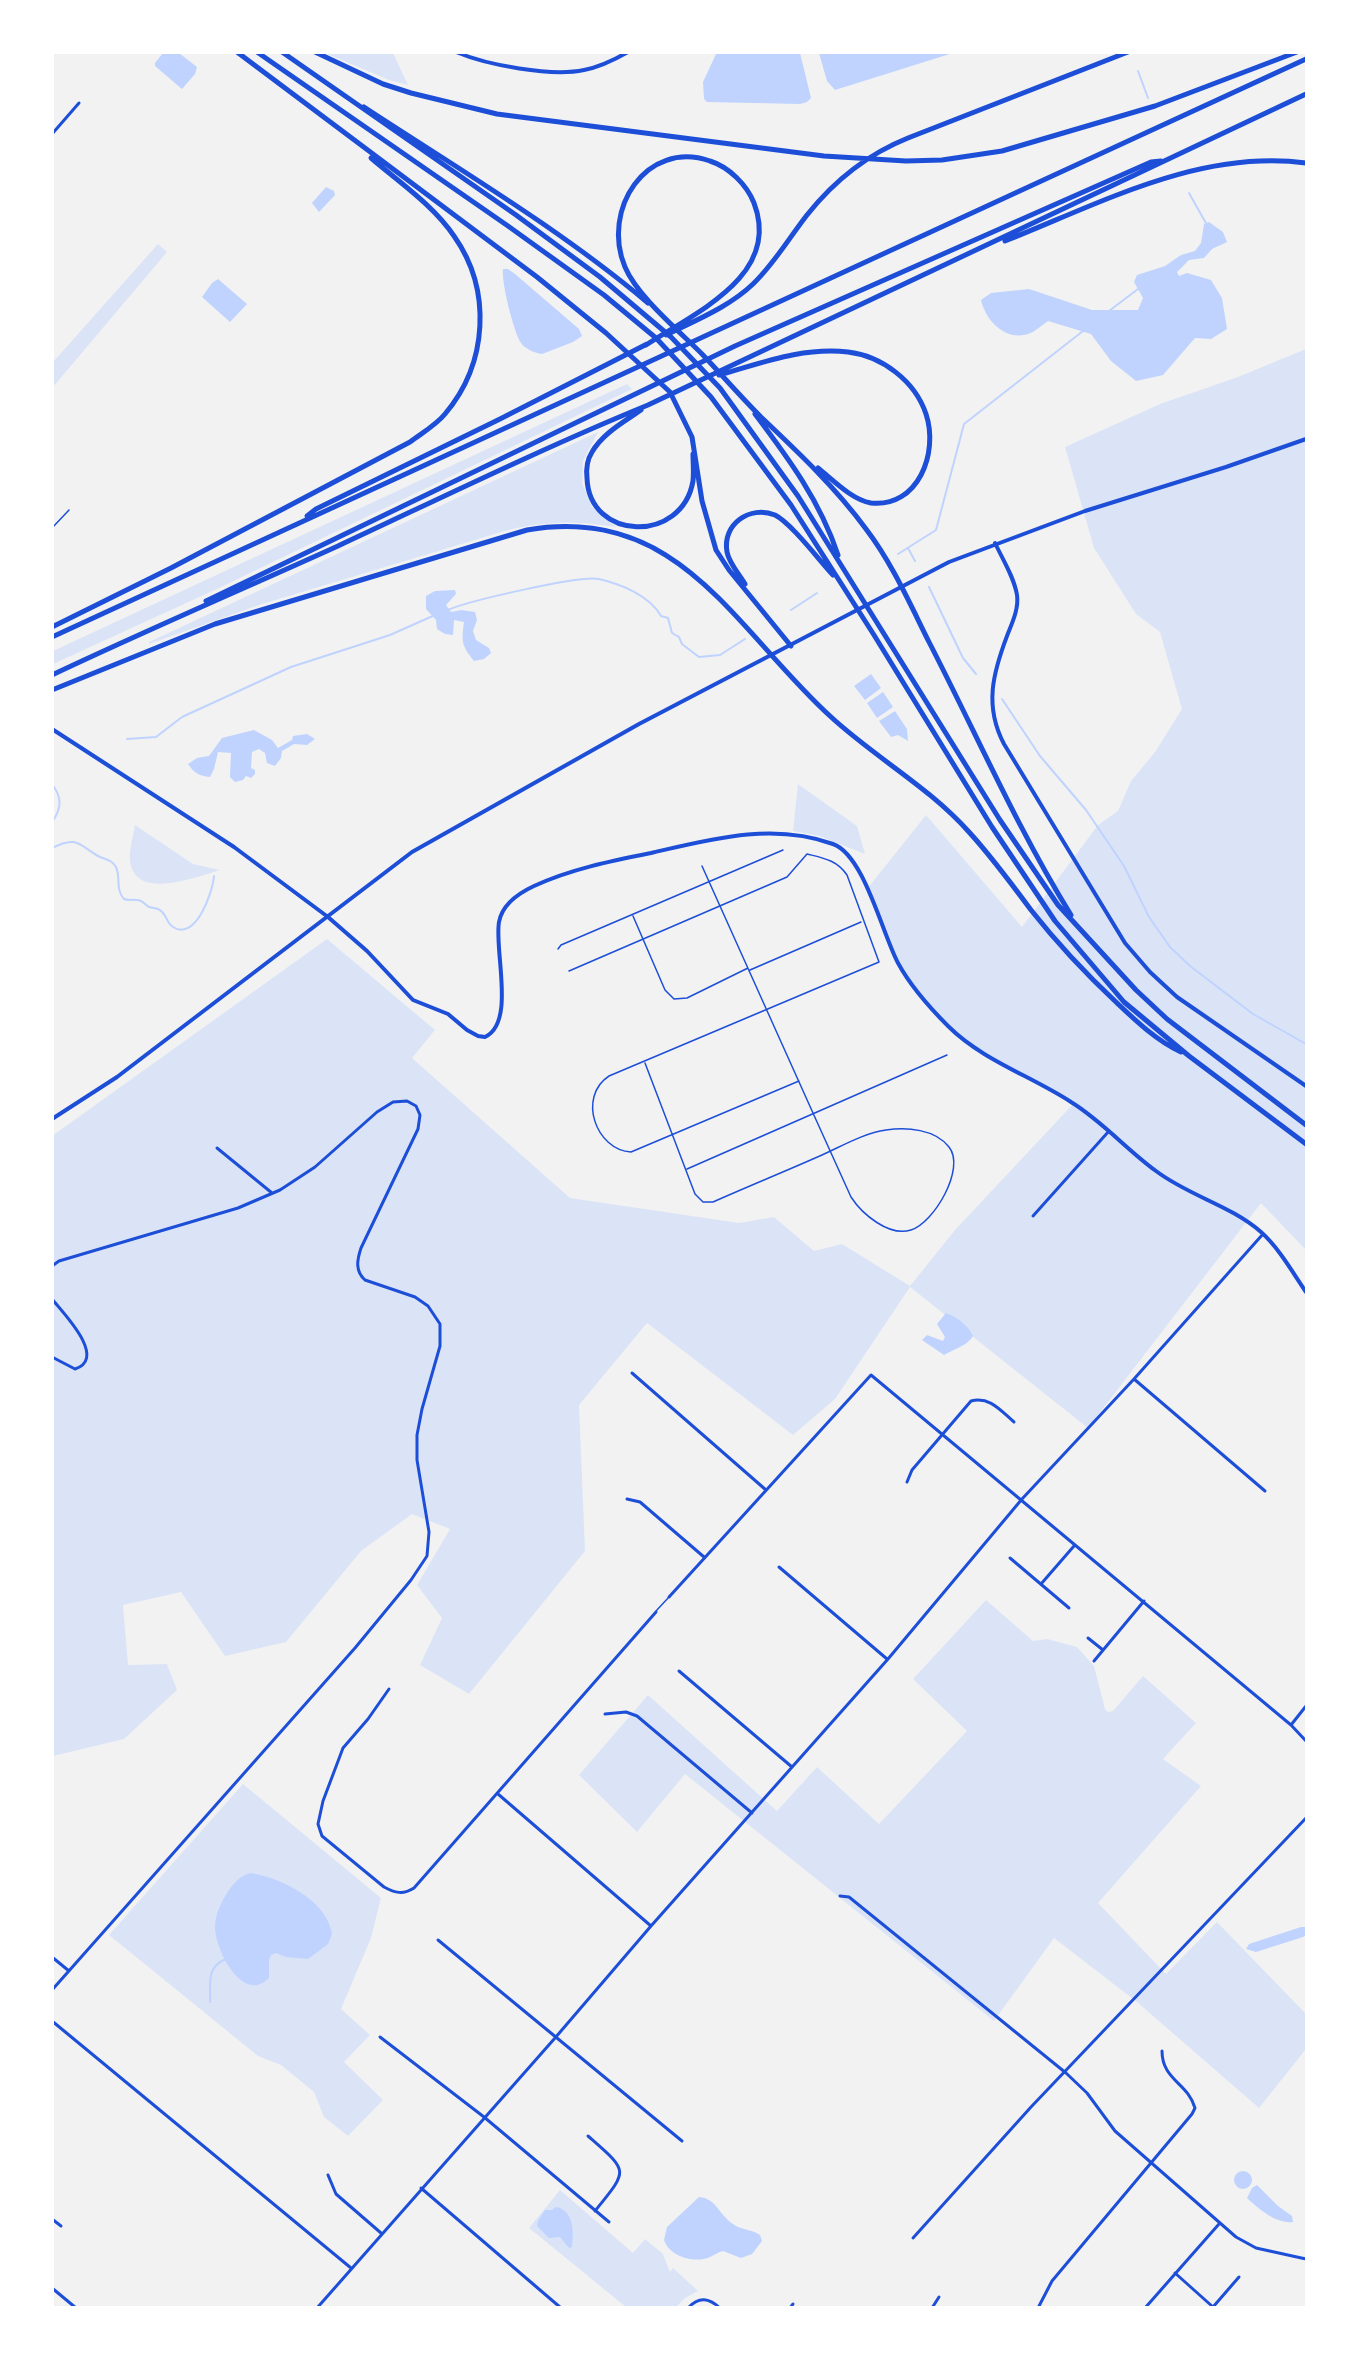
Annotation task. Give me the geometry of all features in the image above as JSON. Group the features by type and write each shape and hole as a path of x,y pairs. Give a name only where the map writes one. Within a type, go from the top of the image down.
{"highway":[{"path":"237,52 528,270 606,333 670,392 692,437 702,501 711,538 722,561 790,646"},
{"path":"257,52 508,226 604,295 656,338 711,397 745,440 791,506 874,635 992,827 1055,921 1124,1002 1189,1056 1306,1144"},
{"path":"282,52 591,270 671,337 720,388 798,496 1041,882 1136,990 1167,1019 1306,1125"},
{"path":"315,52 383,84 496,114 824,156 906,161 942,160 1002,151 1155,106 1297,52"},
{"path":"298,523 316,509 727,304 752,285 808,214 836,183 874,154 908,138 1128,52"},
{"path":"52,637 1306,59"},
{"path":"52,675 338,546 562,440 648,405 1306,94"},
{"path":"342,96 368,109 563,236 607,268 665,317"},
{"path":"52,627 208,549 410,442 445,415 463,387 476,357 481,322 478,295 467,259 454,235 433,212 338,129"},
{"path":"646,345 695,313 721,296 742,278 754,258 759,233 754,204 738,179 718,164 691,158 660,164 638,180 627,194 617,222 618,244 625,267 637,287 665,317 742,397 806,459 868,532 900,586 1025,835 1078,926"},
{"path":"181,615 220,592 735,346 1151,162 1170,159"},
{"path":"954,261 1174,175 1233,163 1278,161 1306,164"},
{"path":"694,383 789,354 837,351 871,357 895,371 915,392 927,416 928,451 923,472 911,490 888,503 865,501 851,494 806,459"},
{"path":"742,397 797,470 825,523 842,565"},
{"path":"648,405 613,430 592,452 588,463 587,483 594,503 602,513 622,525 631,527 652,526 674,515 684,503 693,480 692,437"},
{"path":"757,603 732,565 727,551 728,534 732,527 744,516 752,513 767,513 780,518 843,586"},
{"path":"52,690 215,624 527,530 551,526 579,526 607,530 636,538 681,564 725,606 828,714 853,737 925,790 961,823 1055,939 1090,977 1142,1026 1168,1046 1189,1056"}],"main road":[{"path":"456,52 507,66 561,72 595,68 628,52"},
{"path":"52,1119 117,1077 412,852 639,724 925,573 995,543 1085,511 1226,467 1306,439"},
{"path":"995,543 1012,578 1017,596 1015,616 1000,656 991,691 994,720 1004,744 1125,942 1150,972 1177,997 1306,1086"},
{"path":"52,729 234,846 328,917 367,951 413,1000 447,1014 478,1036 485,1037 495,1030 501,1015 499,922 506,906 520,894 568,872 698,841 735,835 778,833 825,841 845,850 853,859 898,963 922,1000 949,1027 966,1041 1074,1103 1139,1158 1174,1184 1230,1210 1263,1234 1306,1292"}],"street":[{"path":"52,134 80,103"},
{"path":"52,1266 59,1261 238,1208 272,1193 315,1167 386,1105 407,1101 416,1106 419,1111 418,1129 361,1248 357,1266 359,1275 365,1280 415,1297 428,1306 441,1324 440,1346 422,1408 417,1435 417,1460 429,1532 428,1556 420,1569 355,1648 52,1990"},
{"path":"1033,1216 1110,1132"},
{"path":"217,1148 272,1193"},
{"path":"317,2307 888,1659 1022,1499 1134,1379 1263,1234"},
{"path":"52,1299 81,1336 87,1354 86,1361 75,1369 52,1357"},
{"path":"632,1373 766,1490"},
{"path":"669,1597 871,1376 1022,1499 1074,1546 1144,1601 1291,1725 1306,1742"},
{"path":"1134,1379 1264,1491"},
{"path":"907,1482 912,1470 971,1401 988,1400 1014,1422"},
{"path":"627,1499 640,1502 704,1557"},
{"path":"1041,1584 1074,1546"},
{"path":"1010,1558 1069,1608"},
{"path":"779,1567 888,1659"},
{"path":"1094,1661 1144,1601"},
{"path":"389,1689 368,1719 343,1748 323,1801 319,1830 322,1836 384,1887 402,1893 414,1888 656,1612"},
{"path":"1088,1638 1103,1650"},
{"path":"679,1671 792,1767"},
{"path":"1291,1725 1306,1706"},
{"path":"605,1714 626,1712 637,1716 752,1813"},
{"path":"498,1794 651,1926"},
{"path":"913,2238 1031,2107 1066,2073 1306,1818"},
{"path":"840,1896 849,1897 1066,2073 1087,2093 1115,2131 1219,2224 1256,2248 1306,2259"},
{"path":"438,1940 682,2141"},
{"path":"52,1957 69,1971"},
{"path":"52,2021 351,2268"},
{"path":"380,2037 484,2117 609,2222"},
{"path":"1038,2307 1052,2281 1195,2108 1186,2091 1166,2072 1162,2051"},
{"path":"588,2136 619,2165 621,2174 616,2185 595,2211"},
{"path":"328,2175 336,2194 381,2233"},
{"path":"421,2188 561,2307"},
{"path":"52,2219 61,2226"},
{"path":"1145,2307 1219,2224"},
{"path":"1174,2273 1213,2307 1239,2277"},
{"path":"52,2288 76,2307"},
{"path":"932,2307 939,2297"},
{"path":"688,2307 704,2299 720,2307"}],"lane":[{"path":"52,528 69,510"},
{"path":"558,949 561,945 783,850"},
{"path":"568,971 786,877 807,854 830,860 842,867 847,875 879,962 645,1063 609,1076 600,1084 593,1104 596,1127 613,1146 627,1152 634,1152 799,1081"},
{"path":"645,1063 695,1194 704,1203 713,1202 830,1151 869,1134 886,1130 922,1131 936,1135 953,1153 956,1164 953,1177 929,1216 910,1231 898,1231 880,1224 859,1208 851,1197 830,1151 813,1114 709,880 702,866"},
{"path":"633,915 665,990 674,999 687,998 863,921"},
{"path":"686,1170 947,1055"},
{"path":"656,1612 669,1597"}],"shaded area":[{"path":"325,53 393,53 408,85 389,80"},
{"path":"158,244 167,252 53,387 53,362"},
{"path":"1306,349 1306,1250 1261,1203 1088,1428 910,1287 835,1399 793,1435 647,1323 579,1405 585,1551 469,1694 420,1665 442,1618 417,1585 450,1529 412,1514 361,1551 286,1642 225,1656 181,1592 123,1605 128,1665 167,1664 177,1690 124,1739 53,1756 52,1136 327,939 435,1030 412,1058 570,1198 739,1223 774,1217 814,1251 842,1244 910,1286 955,1230 1074,1103 966,1041 933,1010 898,963 867,889 926,815 1022,927 1098,825 1118,811 1131,781 1155,752 1182,709 1160,632 1136,614 1094,548 1065,447 1160,404 1238,377"},
{"path":"627,384 632,389 219,588 53,664 53,651"},
{"path":"598,432 583,461 582,483 592,507 616,527 562,523 508,530 259,605 149,644 149,642"},
{"path":"798,784 857,826 865,854 819,836 793,831"},
{"path":"135,825 193,864 220,870 187,880 161,884 149,883 140,879 133,871 130,860"},
{"path":"986,1600 1033,1641 1047,1639 1077,1647 1094,1666 1105,1709 1108,1712 1113,1711 1143,1676 1196,1723 1163,1759 1201,1786 1098,1903 1166,1974 1217,1922 1306,2014 1306,2049 1259,2108 1137,2002 1054,1938 994,2021 685,1774 637,1832 579,1775 648,1695 777,1811 817,1767 879,1824 967,1731 913,1679"},
{"path":"243,1784 381,1898 371,1938 341,2009 370,2035 344,2062 383,2100 348,2136 324,2117 314,2092 281,2065 258,2056 109,1935"},
{"path":"560,2190 633,2253 645,2239 663,2254 670,2272 673,2268 698,2291 685,2298 676,2307 626,2307 529,2228"}],"water":[{"path":"717,52 800,53 811,98 800,104 707,102 704,99 703,82"},
{"path":"163,53 179,53 197,67 195,74 182,89 155,66"},
{"path":"819,53 953,53 835,90 827,81"},
{"path":"326,187 334,191 335,195 319,212 312,203"},
{"path":"1209,222 1223,232 1227,242 1212,249 1204,258 1189,260 1177,272 1179,276 1187,273 1211,280 1222,298 1227,329 1211,339 1195,338 1163,375 1136,381 1111,361 1091,334 1048,321 1028,334 1012,335 1004,332 992,322 981,300 991,293 1029,289 1092,310 1138,310 1143,298 1134,282 1137,275 1165,266 1181,255 1195,251 1201,243 1204,224"},
{"path":"503,269 508,269 515,274 579,329 582,336 542,354 525,347 518,337 512,319 504,285"},
{"path":"218,279 247,304 230,322 202,297 212,283"},
{"path":"455,590 456,594 446,605 451,612 461,610 475,612 477,620 473,631 476,640 489,648 491,653 484,659 474,661 467,651 463,643 464,622 454,620 453,635 445,634 437,629 436,620 426,609 426,596 435,591"},
{"path":"871,674 881,688 865,700 854,686"},
{"path":"883,692 893,707 877,718 867,703"},
{"path":"895,711 907,729 908,741 898,735 891,737 879,721"},
{"path":"254,730 272,740 278,748 292,740 293,736 307,734 315,739 307,745 294,744 282,751 281,758 275,766 267,763 265,753 259,749 252,752 251,768 255,770 255,774 251,778 246,776 243,780 235,782 230,777 231,753 218,752 210,777 197,774 188,764 197,758 209,756 222,738"},
{"path":"946,1313 962,1322 973,1336 964,1345 944,1355 922,1340 927,1335 943,1341 945,1337 937,1324"},
{"path":"251,1873 276,1880 312,1901 328,1922 332,1934 328,1944 308,1959 286,1957 276,1953 271,1955 269,1978 259,1985 250,1985 240,1980 232,1971 220,1948 215,1927 219,1909 227,1893 240,1878"},
{"path":"1306,1927 1306,1935 1303,1937 1256,1952 1246,1949 1249,1944"},
{"path":"1243,2171 1249,2174 1252,2180 1249,2186 1243,2189 1237,2186 1234,2180 1237,2174"},
{"path":"1257,2185 1292,2216 1293,2222 1274,2218 1247,2198 1252,2188"},
{"path":"699,2197 714,2204 736,2226 760,2235 762,2241 752,2254 741,2258 723,2251 697,2260 683,2257 667,2246 664,2240 667,2227"},
{"path":"556,2207 562,2209 570,2217 573,2229 572,2247 569,2248 560,2237 549,2238 537,2226 545,2210 552,2210"}],"waterway":[{"path":"1138,71 1148,98"},
{"path":"1189,193 1207,225"},
{"path":"1109,311 1138,289"},
{"path":"898,554 936,530 964,424 1083,331"},
{"path":"908,548 915,561"},
{"path":"448,610 524,590 570,581 599,579 625,588 650,602 661,616 668,618 672,633 699,657 720,655 745,639"},
{"path":"929,587 963,658 976,674"},
{"path":"791,610 817,593"},
{"path":"127,739 156,737 182,717 291,667 390,635 435,615"},
{"path":"1002,699 1040,756 1086,810 1124,866 1149,917 1170,947 1190,966 1253,1014 1306,1044"},
{"path":"52,784 58,793 60,803 52,822"},
{"path":"52,848 74,842 111,862 116,867 120,891 124,899 139,900 149,907 158,909 173,927 181,930 189,927 202,913 214,876"},
{"path":"210,2002 212,1972 219,1962 226,1959"}]}
